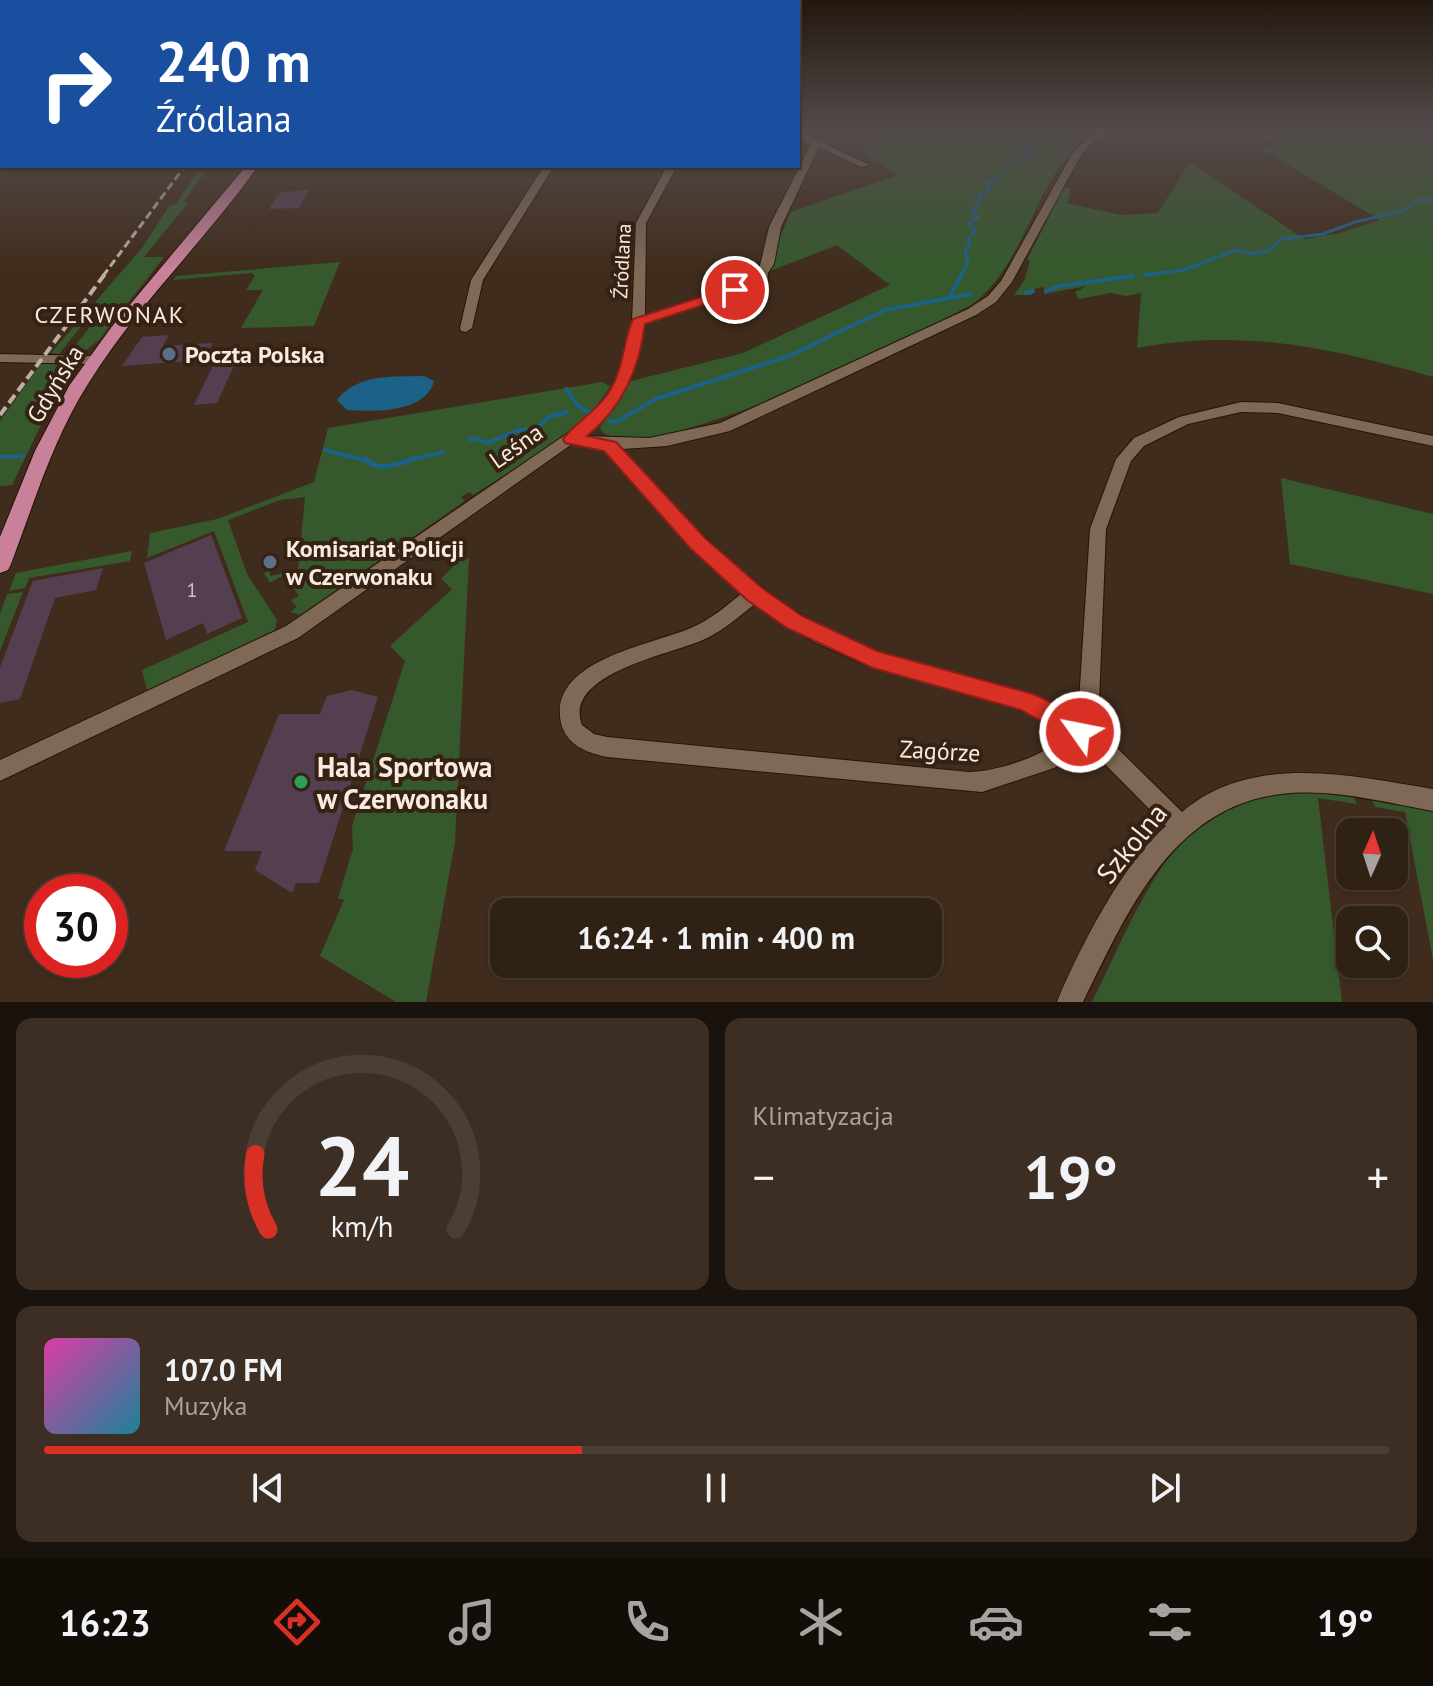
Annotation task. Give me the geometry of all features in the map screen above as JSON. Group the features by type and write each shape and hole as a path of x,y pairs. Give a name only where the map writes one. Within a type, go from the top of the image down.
{"main road":[{"name":"Gdyńska","path":"184,247 197,223 234,177"},
{"name":"Gdyńska","path":"0,564 48,442 95,360 244,177"}],"street":[{"path":"466,328 477,280 542,177"},
{"name":"Źródlana","path":"571,439 596,419 620,388 633,357 638,322 641,223 666,177"},
{"path":"638,322 763,280 762,273 768,264 775,227 799,177"},
{"name":"Leśna","path":"0,771 292,632 571,439 610,446 670,441 725,427 985,304 1006,282 1064,177"},
{"path":"0,358 95,360"},
{"path":"1080,732 1089,702 1098,529 1124,459 1139,442 1184,420 1241,407 1278,408 1433,441"},
{"path":"610,446 698,543 754,594 795,622 845,648 902,669 1025,701 1058,717 1120,763 1179,824"},
{"name":"Zagórze","path":"754,594 699,633 614,664 588,678 571,703 569,716 572,729 580,739 607,747 982,782 1047,761 1065,751 1080,732"},
{"name":"Szkolna","path":"1070,1002 1122,899 1179,824 1205,806 1267,785 1337,784 1433,800"}],"green space":[{"path":"194,177 202,177 184,201 188,203 144,257 164,257 99,340 80,355 69,354 96,319 87,319 59,354 51,353 142,248 170,205 176,204"},
{"path":"893,177 1054,177 1007,265 991,287 971,305 843,368 725,417 671,433 629,439 602,432 600,427 631,381 743,353 890,285 837,245 765,273 791,212"},
{"path":"1181,177 1212,177 1304,239 1340,233 1380,220 1308,177 1433,177 1433,377 1359,357 1286,344 1213,340 1137,348 1141,293 1126,296 1111,293 1079,299 1075,292 1087,286 1044,294 1044,287 1034,289 1032,295 1014,295 1024,281 1030,261 1027,260 1064,187 1071,189 1067,203 1121,215 1158,213"},
{"path":"340,262 314,326 241,328 263,290 246,290 255,276 252,273 173,280 176,276"},
{"path":"43,361 70,364 75,368 53,400 12,485 0,486 0,421"},
{"path":"602,382 610,386 585,418 567,433 473,495 469,492 461,497 465,501 300,615 290,612 297,607 291,600 299,596 284,575 270,583 264,573 270,570 270,576 298,570 305,497 280,500 228,520 247,574 277,620 275,630 147,690 142,670 248,622 214,531 147,558 150,533 217,519 314,482 328,428"},
{"path":"1281,478 1433,514 1433,594 1290,564"},
{"path":"132,551 130,561 29,578 25,588 9,591 16,573"},
{"path":"469,558 455,842 426,1002 396,1002 320,956 344,900 338,898 353,849 352,826 405,661 390,646 452,589 441,579 459,560"},
{"path":"23,592 0,651 0,614 7,594"},
{"path":"1307,791 1352,794 1357,804 1318,798 1336,951 1336,978 1339,978 1342,1002 1092,1002 1146,892 1183,841 1204,822 1228,808 1257,799"},
{"path":"1371,798 1433,809 1433,960 1408,818 1405,812 1375,807"}],"water":[{"path":"424,376 434,381 429,392 410,405 384,410 347,410 337,400 345,391 366,381"}],"building":[{"path":"310,189 299,208 269,209 279,193"},
{"name":"Poczta Polska","path":"169,335 163,346 213,343 205,360 122,366 142,337"},
{"path":"218,355 238,357 217,403 194,405"},
{"path":"211,535 242,618 207,634 203,623 166,640 144,563"},
{"path":"103,568 96,590 55,598 20,699 0,703 0,667 33,581"},
{"name":"Hala Sportowa w Czerwonaku","path":"352,690 378,697 319,883 296,883 292,893 255,870 262,851 224,851 279,714 320,714 327,696"}],"waterway":[{"path":"962,274 968,262 965,250 970,245 968,239 976,230 968,224 978,217 971,210 978,207 976,203 981,199 978,196 990,190 985,183 999,177"},
{"path":"1152,274 1145,275 1184,270 1236,250 1253,254 1268,251 1282,239 1323,234 1355,222 1402,211 1418,200 1433,200"},
{"path":"949,298 962,274"},
{"path":"1046,291 1059,286 1133,276"},
{"path":"1026,293 1033,291"},
{"path":"610,421 616,422 656,399 789,356 885,310 971,294"},
{"path":"566,389 579,407 588,412"},
{"path":"469,440 475,438 487,443 519,430 536,429 548,417 567,412"},
{"path":"325,450 367,461"},
{"path":"413,459 443,452"},
{"path":"0,457 23,456"},
{"path":"365,459 376,466 413,459"},
{"path":"406,461 413,459"}],"railway":[{"path":"103,276 177,177"},
{"path":"0,415 105,274"}],"place":[{"name":"Poczta Polska","path":"169,354"},
{"name":"Komisariat Policji w Czerwonaku","path":"270,562"},
{"name":"Hala Sportowa w Czerwonaku","path":"301,782"}],"district":[{"name":"CZERWONAK","path":"110,314"}],"route":[{"path":"735,290 638,322 633,357 615,396 592,423 571,439 610,446 698,543 754,594 795,622 845,648 902,669 1025,701 1043,708 1080,732"}]}
